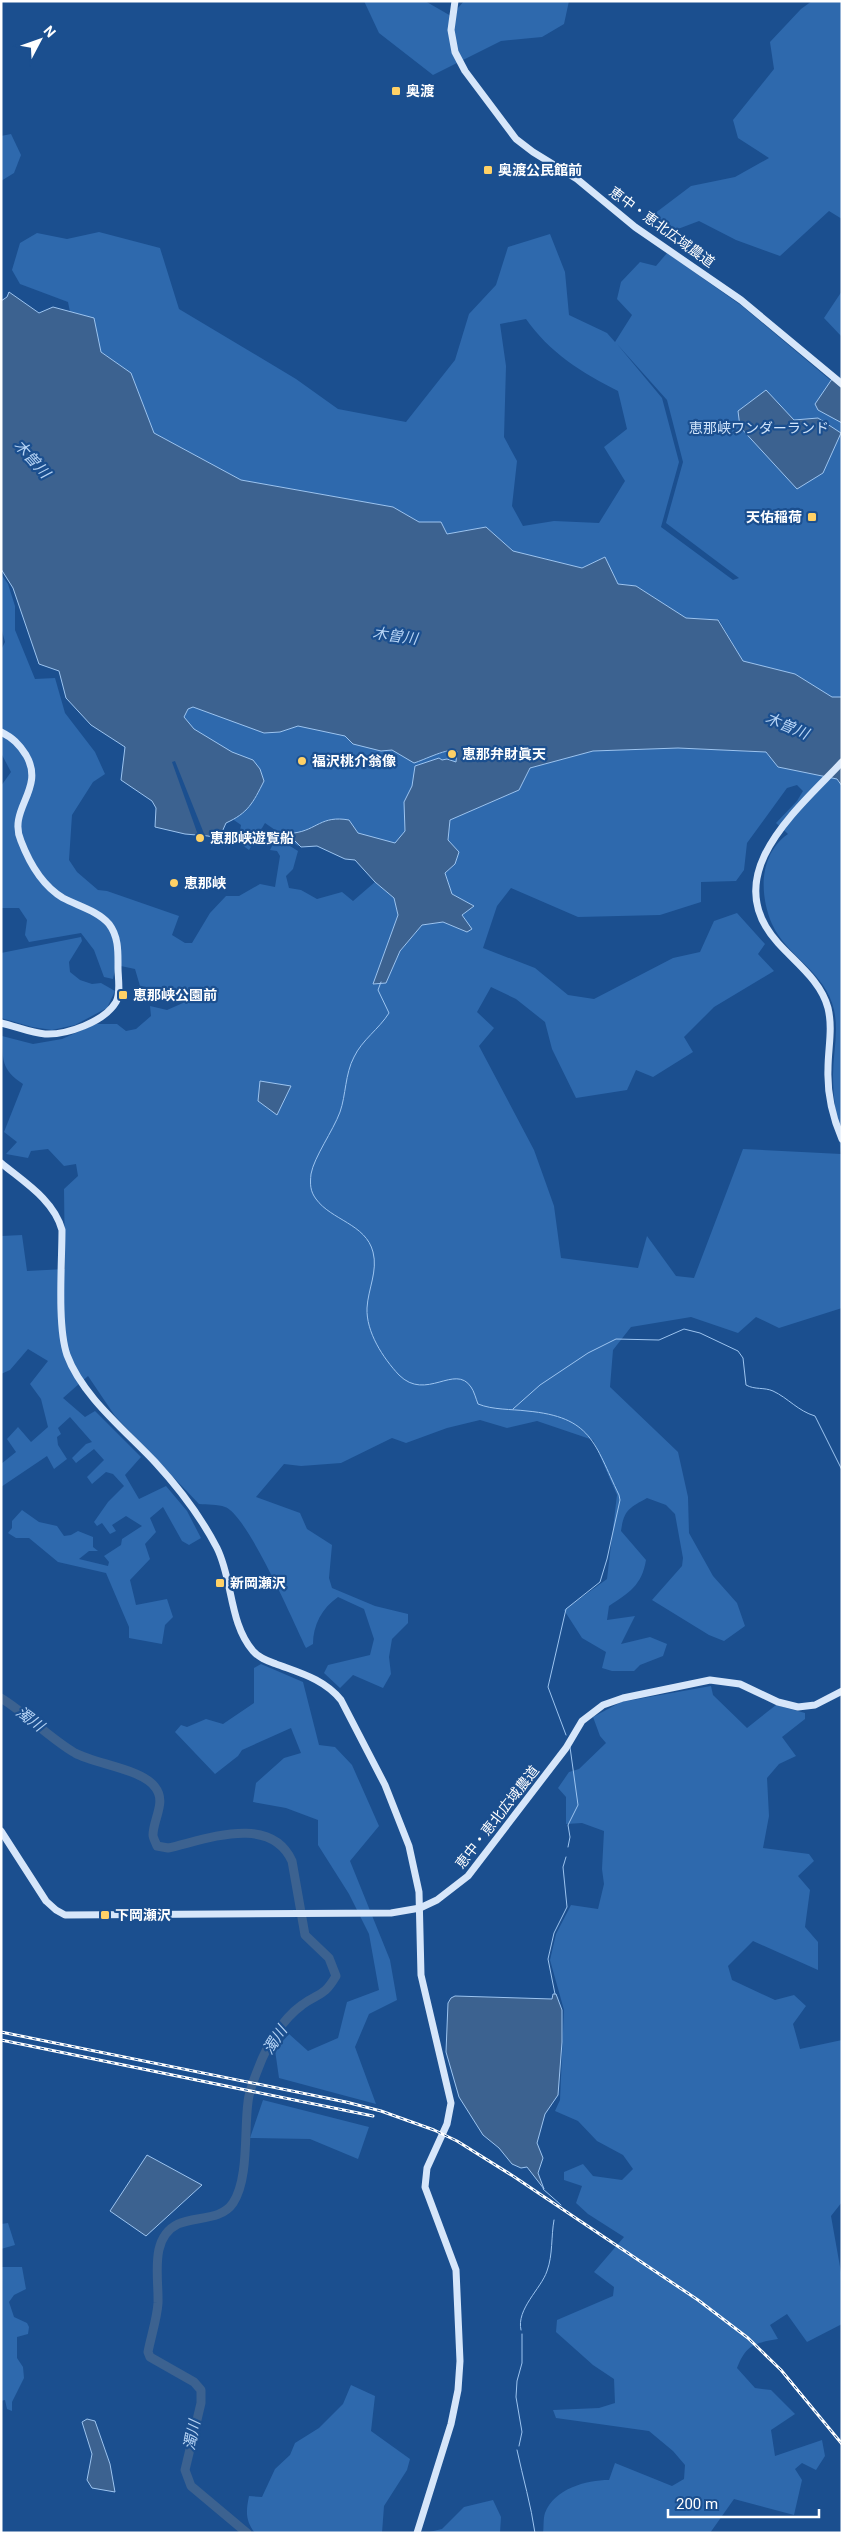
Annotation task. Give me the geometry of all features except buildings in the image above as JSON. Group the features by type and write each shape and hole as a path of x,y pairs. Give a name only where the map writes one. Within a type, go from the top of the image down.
{"street":[{"name":"恵中・恵北広域農道","path":"455,1 451,30 455,52 465,71 516,139 533,152 577,179 636,227 741,300 842,384"},
{"path":"1,732 14,739 22,748 33,771 32,786 18,823 21,842 48,887 62,897 99,915 112,928 117,947 118,988 116,1001 107,1012 80,1027 59,1034 44,1034 1,1023"},
{"path":"842,762 776,833 768,846 758,873 757,896 768,930 812,979 828,1008 831,1029 828,1068 829,1100 842,1139"},
{"path":"1,1163 46,1200 58,1216 62,1230 62,1329 67,1354 75,1370 117,1426 171,1480 199,1518 218,1550 241,1630 246,1642 254,1653 266,1660 320,1681 332,1688 341,1700 398,1815 409,1846 420,1908 420,1975 450,2095 447,2124 435,2148 425,2177 425,2187 456,2270 460,2360 458,2390 451,2424 417,2533"},
{"name":"恵中・恵北広域農道","path":"1,1831 46,1901 65,1915 391,1913 420,1908 449,1893 468,1876 566,1748 582,1721 603,1705 623,1698 710,1680 740,1684 778,1702 798,1707 815,1705 842,1691"}],"green space":[{"path":"364,1 425,1 451,16 464,1 569,1 564,24 542,37 501,41 433,75 379,33"},
{"path":"812,1 842,1 842,219 829,211 780,256 736,240 699,221 670,232 650,217 691,186 735,177 769,158 738,138 733,120 774,69 770,42 801,9"},
{"path":"11,134 21,155 14,173 1,181 1,136"},
{"name":"恵那峡ワンダーランド","path":"99,232 160,248 179,309 296,379 338,409 406,422 455,360 469,314 496,285 508,247 550,234 565,272 569,315 607,333 615,342 632,315 617,299 621,282 640,262 656,266 667,253 742,306 842,390 842,697 832,697 795,674 743,661 719,620 686,618 636,586 618,584 605,557 582,568 513,551 486,527 447,534 441,522 419,522 393,507 241,480 154,433 131,373 101,352 93,318 70,312 68,302 20,284 12,270 20,243 37,233 67,239","holes":["526,319 545,342 567,361 618,391 627,429 604,447 625,481 599,523 554,521 523,526 512,506 517,461 504,437 506,366 500,324","617,344 667,400 683,462 666,523 739,578 733,580 661,527 679,462 662,398"]},
{"path":"842,291 842,337 824,318"},
{"path":"1,574 8,584 15,606 15,630 35,679 55,678 65,713 95,752 105,774 93,782 72,815 69,860 77,872 98,890 107,891 179,916 172,935 185,943 192,943 210,913 226,896 239,896 260,884 275,887 280,856 277,851 270,850 273,844 282,841 298,851 293,869 286,876 289,888 301,890 317,899 342,892 353,901 375,882 394,898 398,915 373,984 386,983 400,951 422,925 443,922 467,932 462,915 474,906 452,894 445,873 455,864 448,840 450,820 519,790 530,768 593,751 678,748 766,752 778,767 837,779 842,786 842,1308 779,1328 756,1317 738,1333 691,1317 631,1327 613,1350 610,1387 678,1452 688,1497 689,1533 713,1576 737,1603 745,1626 724,1641 709,1635 652,1600 682,1566 683,1558 675,1514 666,1505 647,1498 628,1510 621,1531 646,1560 644,1569 634,1588 609,1606 607,1620 635,1616 621,1644 650,1637 667,1644 663,1656 640,1665 634,1671 612,1671 602,1668 606,1652 582,1638 564,1610 607,1579 617,1495 593,1440 537,1421 507,1428 480,1420 447,1428 406,1443 392,1438 341,1463 301,1466 284,1464 256,1497 300,1513 307,1529 332,1545 329,1578 332,1588 375,1606 408,1614 408,1623 392,1639 389,1657 391,1674 383,1688 353,1675 340,1688 324,1673 328,1665 370,1655 374,1639 364,1609 338,1597 332,1601 323,1612 317,1624 313,1644 306,1648 257,1548 234,1514 222,1506 199,1504 115,1416 88,1376 63,1398 85,1417 95,1411 141,1457 125,1475 139,1499 166,1486 187,1511 201,1538 189,1545 182,1541 163,1507 150,1518 156,1532 145,1544 150,1559 130,1580 136,1605 167,1599 173,1617 165,1625 162,1644 129,1638 129,1627 106,1573 58,1562 29,1538 16,1538 8,1533 12,1528 12,1521 22,1510 39,1522 57,1526 64,1536 78,1531 93,1537 93,1547 98,1551 89,1551 79,1559 108,1566 109,1562 104,1556 121,1545 122,1539 142,1526 126,1516 112,1525 116,1531 110,1534 102,1523 97,1526 94,1522 108,1502 124,1486 113,1474 106,1472 92,1484 87,1477 104,1460 94,1449 76,1463 72,1458 86,1444 92,1442 70,1417 58,1428 61,1434 57,1437 58,1445 67,1459 54,1469 47,1456 1,1487 1,1464 16,1452 7,1439 18,1427 31,1442 48,1427 41,1399 30,1384 48,1361 28,1349 10,1370 1,1374 1,1236 22,1235 27,1271 65,1269 64,1189 78,1176 76,1164 64,1166 48,1149 31,1151 28,1158 6,1154 17,1142 4,1132 23,1084 7,1069 3,1058 2,1036 33,1044 62,1039 96,1024 117,1024 126,1031 136,1029 151,1016 150,1006 167,1010 183,1003 180,989 168,991 140,986 135,969 116,965 113,979 104,977 94,950 81,933 29,942 25,935 27,920 19,908 1,908 1,786 11,772 1,753 1,650 5,642 1,627","holes":["797,785 803,791 797,801 776,823 788,834 778,842 771,852 767,863 764,875 765,900 772,924 778,935 823,985 830,997 834,1010 836,1034 833,1085 841,1154 743,1149 694,1278 676,1276 647,1236 638,1268 561,1258 554,1206 534,1150 479,1046 494,1028 477,1012 491,987 516,999 545,1022 552,1049 576,1098 627,1090 636,1070 653,1077 693,1052 684,1037 714,1007 774,971 758,954 765,944 737,913 714,921 700,952 673,958 594,999 568,995 535,968 483,948 497,906 511,888 578,917 660,915 701,902 701,882 736,881 744,870 747,843 787,788"]},
{"path":"186,699 465,741 463,767 397,852 325,826 298,846 265,823 249,850 238,842 241,825 231,818 177,725"},
{"path":"81,937 82,941 69,962 70,972 80,980 92,984 101,983 115,991 107,1008 75,1025 52,1030 32,1027 1,1018 1,953"},
{"path":"261,1664 303,1682 319,1745 335,1747 352,1765 379,1826 350,1861 390,1960 397,2000 369,2014 355,2047 376,2104 279,2078 275,2050 289,2034 308,2051 338,2038 347,2002 379,1990 369,1934 349,1894 318,1845 318,1820 286,1808 253,1802 256,1783 284,1758 301,1753 291,1728 242,1750 238,1756 215,1774 175,1732 181,1725 187,1727 206,1719 223,1724 254,1703 254,1668"},
{"path":"711,1686 713,1695 747,1728 776,1705 805,1713 805,1719 782,1737 796,1756 779,1764 767,1778 769,1816 763,1848 809,1854 814,1861 798,1876 810,1890 805,1927 818,1942 818,1970 753,1941 728,1966 732,1980 775,2000 794,1995 806,2006 793,2024 800,2049 842,2040 842,2202 831,2216 842,2278 842,2324 807,2342 787,2314 770,2325 778,2339 752,2346 744,2354 737,2368 755,2388 771,2390 795,2414 771,2430 775,2456 822,2440 825,2456 816,2470 802,2463 795,2469 802,2480 794,2515 734,2499 710,2533 543,2533 545,2513 549,2505 556,2498 563,2492 581,2484 609,2480 615,2463 672,2486 684,2479 685,2465 673,2451 649,2431 556,2418 553,2410 599,2408 615,2403 614,2379 593,2365 556,2332 557,2320 613,2296 614,2287 594,2272 624,2237 588,2214 576,2203 582,2186 564,2180 564,2172 583,2164 593,2176 622,2180 633,2169 623,2155 597,2141 578,2121 555,2111 560,2100 564,2010 550,1960 556,1934 571,1905 598,1909 604,1884 602,1869 604,1831 582,1823 566,1824 566,1797 558,1788 569,1772 579,1769 606,1743 600,1736 593,1717 621,1702"},
{"path":"263,2100 369,2127 358,2159 310,2139 250,2138"},
{"path":"8,2223 15,2245 1,2249 1,2224"},
{"path":"1,2267 22,2267 26,2289 14,2295 9,2302 14,2317 27,2323 29,2327 28,2334 17,2337 17,2358 23,2367 24,2378 12,2402 12,2411 7,2409 5,2400 1,2401"},
{"path":"351,2385 375,2396 371,2431 410,2459 407,2470 384,2506 382,2533 255,2533 249,2524 247,2515 249,2496 262,2497 275,2469 290,2455 295,2443 319,2428 343,2404"},
{"path":"493,2500 501,2517 500,2533 425,2533 442,2529 464,2507"}],"water":[{"name":"木曽川","path":"9,292 39,313 53,307 94,318 101,352 131,373 154,433 241,480 393,507 419,522 441,522 447,534 486,527 513,551 582,568 605,557 618,584 636,586 686,618 718,620 743,661 795,674 832,697 842,697 842,786 837,779 778,767 766,752 678,748 593,751 530,768 519,790 450,820 448,840 459,852 455,864 445,873 452,894 474,906 462,915 472,929 467,932 443,922 422,925 400,951 386,983 373,984 398,915 394,898 375,882 355,860 345,859 317,846 301,847 292,838 294,833 325,821 340,819 349,820 358,833 395,843 405,831 404,802 412,786 415,766 439,758 456,762 457,751 443,752 414,763 392,750 381,751 353,744 345,736 298,726 280,732 264,733 193,707 188,709 184,717 194,729 232,752 253,760 260,769 264,781 257,795 245,811 226,823 218,841 214,843 212,837 185,834 155,827 156,808 152,801 121,780 125,747 91,725 66,698 59,671 39,664 13,588 1,569 1,301 7,297"},
{"path":"832,379 842,388 842,423 818,410 815,404"},
{"path":"766,390 794,420 818,418 841,433 823,473 797,489 740,427 738,411"},
{"path":"260,1081 291,1086 277,1115 258,1101"},
{"path":"553,1994 556,1994 562,2010 562,2042 558,2095 545,2114 537,2143 543,2158 538,2173 544,2189 527,2167 521,2168 512,2164 499,2148 483,2135 459,2097 446,2052 448,2003 455,1996 552,1999"},
{"path":"147,2155 202,2185 146,2236 110,2211"},
{"path":"87,2419 95,2421 110,2464 115,2492 92,2488 87,2480 92,2454 82,2422"}],"pier":[{"path":"175,761 205,836 198,835 172,762"}],"waterway":[{"path":"381,982 378,990 389,1013 361,1045 351,1064 340,1112 313,1167 311,1174 312,1190 322,1206 356,1228 369,1243 374,1259 374,1273 367,1308 369,1326 382,1353 399,1375 409,1382 419,1385 457,1379 464,1381 471,1387 478,1404 549,1414 565,1419 588,1436 596,1447 619,1495 620,1500 600,1582 566,1609 548,1687 566,1735"},
{"path":"513,1409 540,1385 588,1353 616,1339 659,1340 684,1329 700,1333 738,1351 743,1358 746,1385 773,1391 803,1411 815,1416 842,1470"},
{"name":"濁川","path":"1,1698 75,1753 129,1771 149,1781 155,1787 160,1799 153,1835 157,1846 168,1848 218,1836 236,1834 253,1834 269,1838 282,1846 292,1861 305,1935 329,1958 336,1976 328,1988 289,2016 274,2037 262,2059 249,2097 244,2168 242,2181 233,2203 222,2213 178,2224 169,2230 159,2249 157,2271 158,2303 148,2352 150,2357 194,2382 201,2390 201,2403 185,2470 191,2486 247,2533"},
{"path":"568,1847 570,1837 568,1825 578,1805 570,1747"},
{"path":"555,1994 548,1959 554,1933 567,1907 563,1867 566,1857"},
{"path":"543,2189 561,2205"},
{"path":"521,2330 520,2322 525,2307 544,2278 549,2265 554,2220"},
{"path":"519,2446 522,2432 516,2397 517,2381 522,2363 522,2334"},
{"path":"517,2450 535,2533"}],"railway":[{"path":"1,2032 346,2102 381,2111 434,2130 457,2141 513,2176 698,2300 748,2338 781,2370 842,2444"},
{"path":"1,2040 373,2116"}],"place":[{"name":"奥渡","path":"396,91"},
{"name":"奥渡公民館前","path":"488,170"},
{"name":"天佑稲荷","path":"812,517"},
{"name":"恵那弁財眞天","path":"452,754"},
{"name":"福沢桃介翁像","path":"302,761"},
{"name":"恵那峡遊覧船","path":"200,838"},
{"name":"恵那峡","path":"174,883"},
{"name":"恵那峡公園前","path":"123,995"},
{"name":"新岡瀬沢","path":"220,1583"},
{"name":"下岡瀬沢","path":"105,1915"}]}
